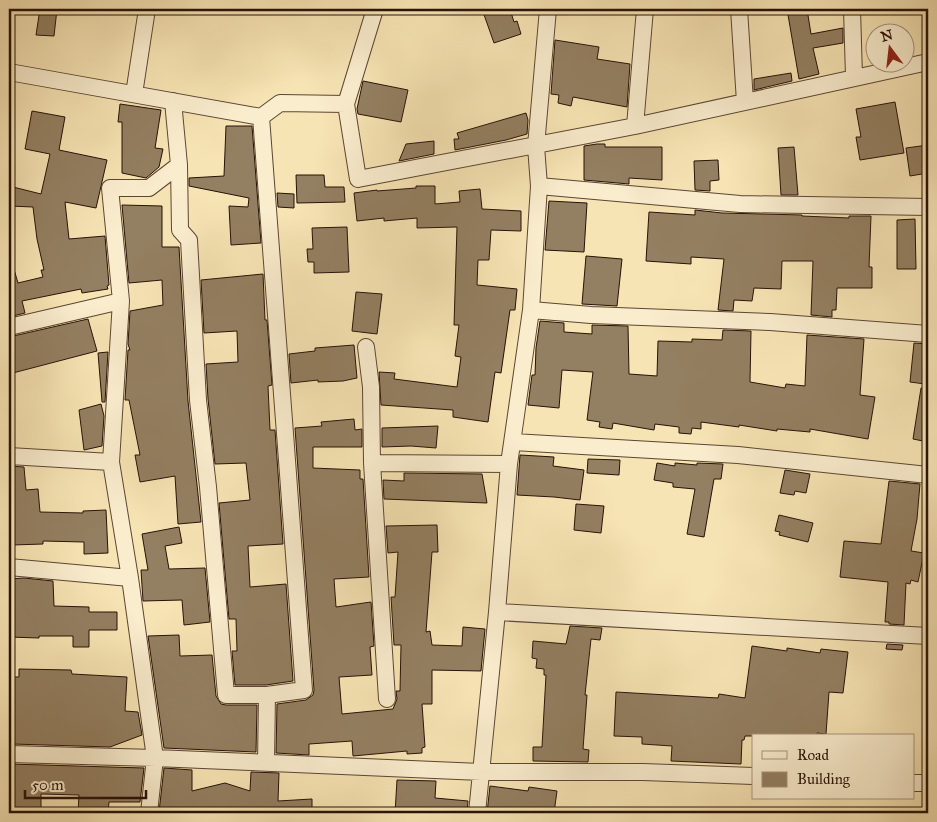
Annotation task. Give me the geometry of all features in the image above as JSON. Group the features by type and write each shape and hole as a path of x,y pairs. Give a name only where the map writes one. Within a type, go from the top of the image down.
{"street":[{"path":"134,94 147,9"},
{"path":"375,9 346,104 358,179 635,126 928,62"},
{"path":"477,813 497,612 509,464 531,310 539,186 536,146 548,9"},
{"path":"635,126 645,9"},
{"path":"739,9 745,102"},
{"path":"852,9 854,77"},
{"path":"9,72 260,117 280,103 346,104"},
{"path":"173,102 179,165 180,230 189,240 198,400 208,487 226,695 267,695 304,690 275,282 260,117"},
{"path":"150,813 155,758 130,578 111,462 121,301 110,188 149,188 179,165"},
{"path":"539,186 740,204 928,207"},
{"path":"9,327 121,301"},
{"path":"531,310 591,315 770,322 928,334"},
{"path":"366,347 371,388 372,464 387,699"},
{"path":"513,442 738,455 928,475"},
{"path":"9,456 111,462"},
{"path":"372,464 509,464"},
{"path":"9,567 130,578"},
{"path":"497,612 928,636"},
{"path":"266,763 267,695"},
{"path":"9,754 155,758 481,772 643,772 752,776"},
{"path":"914,782 928,783"}],"building":[{"path":"40,9 57,9 54,36 36,35"},
{"path":"482,9 510,9 514,22 517,21 521,34 494,43"},
{"path":"787,9 807,9 811,34 843,28 843,43 813,48 819,74 799,79"},
{"path":"555,40 599,47 597,59 630,64 627,107 573,97 571,106 558,103 559,95 551,94"},
{"path":"791,73 792,81 754,90 754,79"},
{"path":"363,81 408,90 401,122 358,114 357,109"},
{"path":"895,102 904,153 860,160 856,137 861,137 856,109"},
{"path":"120,104 161,110 155,148 163,149 159,167 146,178 122,173 122,122 118,122"},
{"path":"32,111 65,117 59,150 107,160 96,208 65,202 69,239 105,236 109,285 107,286 108,289 82,293 81,289 22,301 25,313 9,317 9,267 13,266 18,283 43,277 41,270 44,270 37,239 33,207 9,206 9,186 41,194 50,154 25,149"},
{"path":"526,113 528,120 527,134 455,150 454,139 459,139 457,133"},
{"path":"226,126 252,126 261,243 231,245 229,206 248,207 249,198 189,186 189,178 224,176"},
{"path":"434,141 434,154 399,161 406,144"},
{"path":"605,144 605,147 662,147 662,180 629,178 629,184 584,180 584,146"},
{"path":"928,145 928,173 910,176 906,148"},
{"path":"794,147 798,195 781,195 778,148"},
{"path":"718,160 719,180 710,181 710,191 695,190 694,161"},
{"path":"296,175 324,175 325,187 344,187 345,202 297,203"},
{"path":"416,186 435,186 435,204 460,202 459,191 480,189 482,209 521,211 521,231 491,230 489,260 478,260 477,285 517,289 515,310 510,310 501,373 495,372 488,422 453,417 453,410 381,405 379,372 395,373 394,379 457,387 461,357 455,356 459,325 454,325 457,227 417,228 417,218 384,221 384,218 357,221 354,193 416,188"},
{"path":"277,193 294,194 294,208 278,207"},
{"path":"549,201 587,203 584,252 545,250"},
{"path":"122,205 162,206 162,247 179,247 188,401 201,522 178,524 175,476 140,482 135,455 140,455 129,400 125,400 128,350 130,350 128,344 130,311 163,305 162,280 129,283"},
{"path":"695,210 722,213 849,218 849,216 871,216 869,267 872,267 872,288 837,288 836,310 832,310 832,317 811,315 813,261 782,261 781,289 754,288 752,301 734,300 733,311 718,310 724,259 691,257 691,264 646,261 649,212 695,215"},
{"path":"915,219 916,269 897,269 897,220"},
{"path":"347,227 349,272 314,273 314,262 308,262 307,249 313,249 312,228"},
{"path":"586,256 622,259 617,306 582,304"},
{"path":"263,274 265,320 267,320 272,385 268,386 270,430 275,430 283,544 248,546 250,587 286,584 293,681 266,685 235,685 232,651 237,651 236,619 229,619 219,503 250,500 246,463 215,464 206,364 238,362 237,331 204,333 201,280"},
{"path":"356,292 382,294 377,334 352,331"},
{"path":"88,319 97,351 9,374 9,337"},
{"path":"540,321 564,323 564,332 592,334 592,325 628,326 629,374 657,376 658,341 692,342 692,339 722,340 723,330 751,331 750,382 785,388 786,384 805,386 807,335 864,339 860,395 875,397 868,439 810,429 810,432 777,429 777,431 701,422 701,429 692,428 691,434 679,433 679,427 655,424 654,430 613,423 612,429 599,427 600,422 587,420 593,372 562,370 559,408 528,405 532,375 535,375"},
{"path":"914,343 928,344 925,384 910,382"},
{"path":"354,345 357,378 343,381 318,382 318,380 291,383 289,354 315,351 315,348"},
{"path":"108,352 105,402 102,402 98,353"},
{"path":"921,388 928,388 928,442 913,439"},
{"path":"101,404 104,416 102,446 84,450 79,410"},
{"path":"354,419 355,430 362,429 362,447 313,447 313,468 360,470 360,479 363,479 369,577 334,579 336,607 371,602 374,646 370,647 372,675 339,677 342,714 393,709 397,699 396,691 400,691 401,645 394,645 391,597 395,597 398,552 388,553 386,526 437,525 438,552 432,552 426,632 430,631 432,645 462,646 463,627 485,629 481,671 432,670 432,704 422,704 425,747 422,748 422,753 407,754 407,751 353,756 352,741 309,744 309,755 276,753 277,704 306,700 313,695 314,690 295,428 322,426 321,422"},
{"path":"438,426 436,448 411,446 382,447 382,428"},
{"path":"520,455 554,457 553,466 584,470 580,500 517,495"},
{"path":"588,459 620,460 619,475 587,473"},
{"path":"657,463 675,466 675,463 697,465 697,463 723,464 721,479 714,479 704,537 687,534 695,489 673,487 673,483 654,480"},
{"path":"9,466 24,467 26,490 38,489 40,512 83,513 83,511 106,510 108,553 84,554 84,542 43,541 43,544 12,545 12,540 9,540"},
{"path":"785,470 810,474 806,493 795,491 794,495 780,493"},
{"path":"404,473 482,474 487,503 384,499 383,480 404,481"},
{"path":"889,481 920,484 917,519 911,551 924,553 918,582 911,580 910,584 906,583 904,625 885,622 888,582 840,577 844,541 881,544"},
{"path":"576,504 604,506 601,533 574,530"},
{"path":"779,515 813,523 808,542 779,535 780,532 775,531"},
{"path":"179,527 182,543 165,546 169,569 205,568 210,622 184,625 182,600 143,601 141,570 148,570 142,534"},
{"path":"24,578 53,581 54,606 89,607 89,612 117,612 117,630 89,630 89,647 73,647 73,636 9,637 9,579"},
{"path":"570,626 602,628 600,640 591,639 585,695 587,695 583,749 589,750 588,762 533,761 533,747 542,747 546,675 544,675 544,669 536,668 537,659 532,658 533,641 566,644"},
{"path":"179,635 180,656 212,655 216,696 221,704 257,705 256,752 164,748 148,636"},
{"path":"887,644 903,645 902,650 886,649"},
{"path":"752,646 787,651 787,648 820,653 821,649 848,652 843,693 829,692 826,734 752,734 752,736 745,736 744,740 742,740 741,764 671,761 672,746 642,744 642,737 614,736 616,692 718,698 719,694 745,698"},
{"path":"19,669 71,670 72,674 127,677 125,711 138,712 142,735 110,747 13,744 13,727 9,727 9,677 19,677"},
{"path":"9,764 144,768 140,802 109,802 108,813 78,813 79,795 41,794 41,813 9,813"},
{"path":"164,768 192,770 192,791 225,783 250,791 251,772 279,773 278,801 312,799 312,813 159,812"},
{"path":"397,780 436,781 435,798 468,801 467,813 395,813"},
{"path":"490,786 528,791 529,787 557,791 554,813 487,813"}]}
